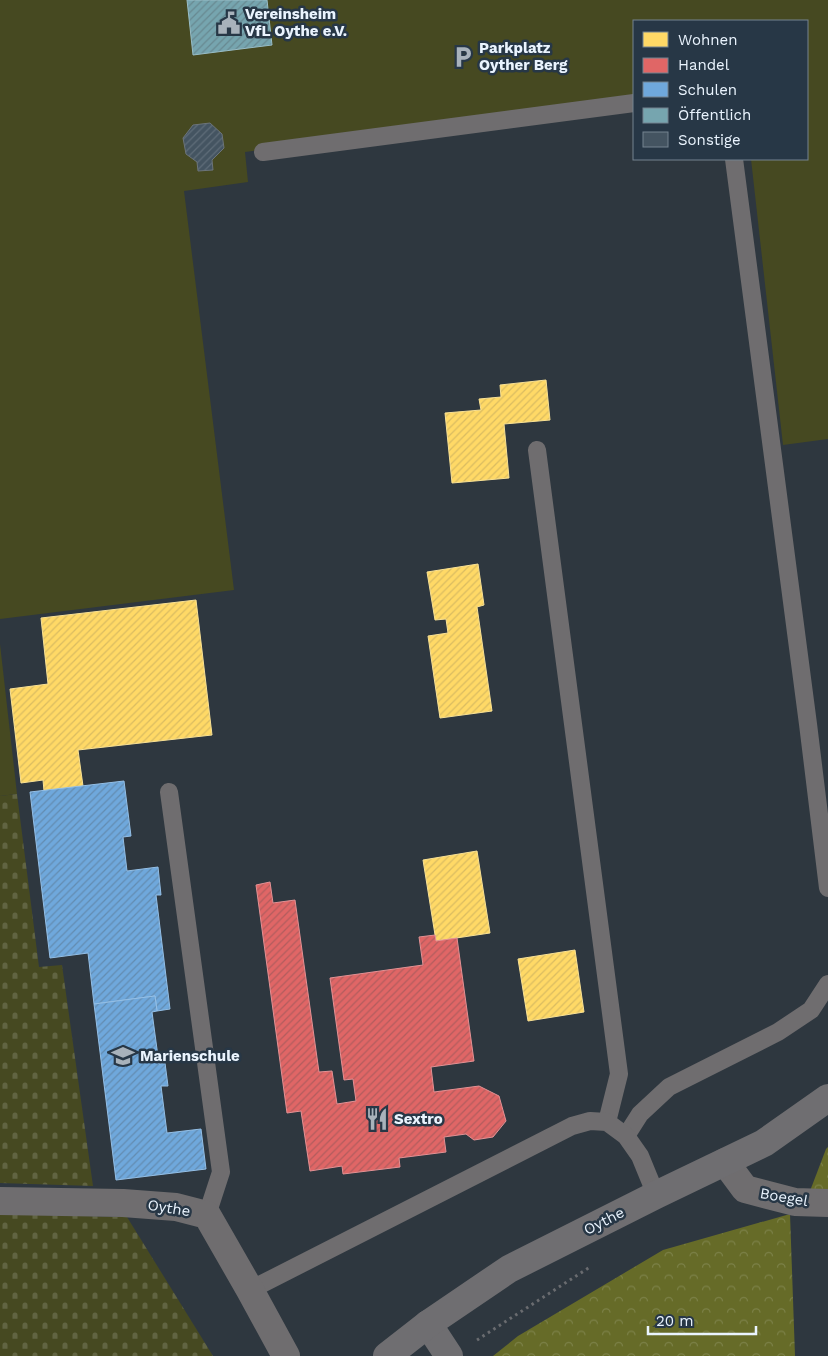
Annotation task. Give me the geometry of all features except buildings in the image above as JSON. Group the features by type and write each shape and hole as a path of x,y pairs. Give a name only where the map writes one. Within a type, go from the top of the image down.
{"main road":[{"name":"Oythe","path":"387,1356 428,1324 509,1269 764,1143 828,1098"},
{"path":"428,1324 449,1356"}],"street":[{"name":"Boegel","path":"725,1162 745,1189 795,1202 828,1203"},
{"name":"Oythe","path":"0,1201 176,1206 207,1215 286,1356"}],"lane":[{"path":"263,152 633,104"},
{"path":"734,160 828,888"},
{"path":"537,450 619,1074 607,1122"},
{"path":"168,792 221,1172 207,1215"},
{"path":"626,1136 640,1114 670,1087 778,1032 811,1010 828,984"},
{"path":"250,1290 572,1126 590,1120 607,1122 626,1136 640,1156 656,1195"}],"path":[{"path":"476,1340 593,1266"}],"green space":[{"path":"0,0 828,0 828,439 783,445 751,160 808,160 808,20 633,20 633,98 245,152 248,182 184,191 234,590 0,619"},
{"path":"0,644 17,794 0,796"},
{"path":"17,794 39,967 62,965 93,1186 0,1183 0,796"},
{"path":"828,1147 828,1191 810,1191 826,1149"},
{"path":"0,1214 127,1217 213,1356 0,1356"},
{"path":"790,1214 795,1356 493,1356 518,1336 663,1250"}],"place":[{"name":"Vereinsheim VfL Oythe e.V.","path":"229,23"},
{"name":"Parkplatz Oyther Berg","path":"463,57"},
{"name":"Marienschule","path":"123,1056"},
{"name":"Sextro","path":"377,1119"}]}
